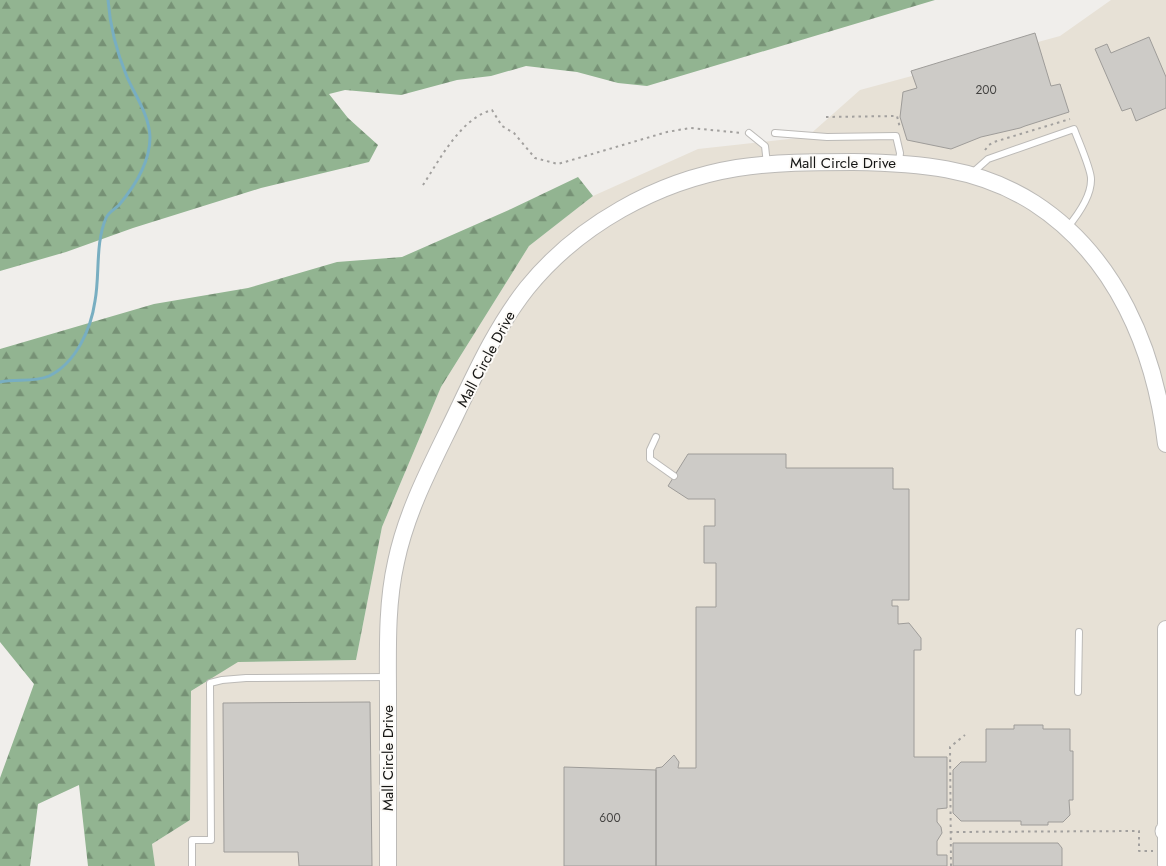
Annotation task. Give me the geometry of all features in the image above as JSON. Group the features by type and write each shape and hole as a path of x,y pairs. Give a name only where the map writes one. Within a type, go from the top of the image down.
{"street":[{"name":"Mall Circle Drive","path":"388,866 389,607 399,547 413,504 483,358 504,320 527,288 569,245 610,216 630,205 670,186 694,178 736,168 767,164 815,162 928,165 970,175 1003,186 1036,204 1080,240 1110,280 1130,315 1145,352 1155,383 1166,444"},
{"path":"1166,629 1166,864"}],"lane":[{"path":"970,175 988,159 1074,129 1092,179 1089,192 1073,221 1066,228"},
{"path":"749,133 765,146 767,164"},
{"path":"775,133 827,137 896,136 900,154 899,163"},
{"path":"656,437 650,450 650,459 674,476"},
{"path":"1078,692 1079,632"},
{"path":"192,866 192,840 211,840 210,683 246,678 388,677"}],"path":[{"path":"424,185 451,140 482,112 492,110 502,126 514,133 535,158 558,164 667,132 690,128 749,133"},
{"path":"826,117 897,116 902,131"},
{"path":"988,159 983,154 989,145 994,142 1070,119"},
{"path":"951,866 950,747 965,735"},
{"path":"950,832 1139,832 1139,851 1153,851"}],"shaded area":[{"path":"1111,0 1166,0 1166,866 155,866 152,844 190,820 191,691 237,662 356,660 382,527 441,387 529,246 593,196 698,149 807,137 860,90 1060,36"}],"green space":[{"path":"0,0 935,0 647,86 618,83 577,72 526,66 491,76 457,80 401,95 345,90 329,94 348,118 378,145 369,162 261,188 133,228 66,252 0,271"},
{"path":"578,177 593,196 529,246 441,387 382,527 356,660 238,662 191,691 190,820 152,844 155,866 88,866 79,785 38,804 30,866 0,866 0,778 34,684 0,642 0,349 154,304 248,288 337,262 402,257"}],"building":[{"path":"1035,33 1051,86 1060,84 1069,112 1020,128 981,137 951,149 907,140 900,117 903,92 917,88 911,71"},
{"path":"1149,37 1166,77 1166,108 1136,121 1131,108 1122,111 1095,49 1107,44 1111,53"},
{"path":"688,454 786,454 786,468 893,468 893,489 909,489 909,600 892,600 892,606 898,606 898,624 909,623 921,638 921,650 914,650 914,757 947,757 947,808 937,809 937,822 941,827 942,833 937,841 937,855 947,855 947,866 656,866 656,768 662,767 674,755 679,762 678,768 696,768 696,607 716,607 716,563 704,563 704,526 715,526 715,499 688,499 668,486"},
{"path":"370,702 372,866 299,866 298,852 224,852 223,703"},
{"path":"1014,725 1043,725 1043,729 1070,729 1070,751 1073,751 1073,800 1069,800 1070,815 1063,822 1048,822 1048,825 1021,825 1021,821 961,821 953,813 953,770 961,762 986,762 986,729 1014,729"},
{"path":"564,767 656,770 656,866 564,866"},
{"path":"953,843 1058,843 1062,848 1062,866 953,866"}],"waterway":[{"path":"0,382 37,379 49,376 67,363 81,344 93,312 100,238 106,218 131,190 147,156 150,137 149,129 142,106 127,77 120,58 114,39 108,0"}]}
